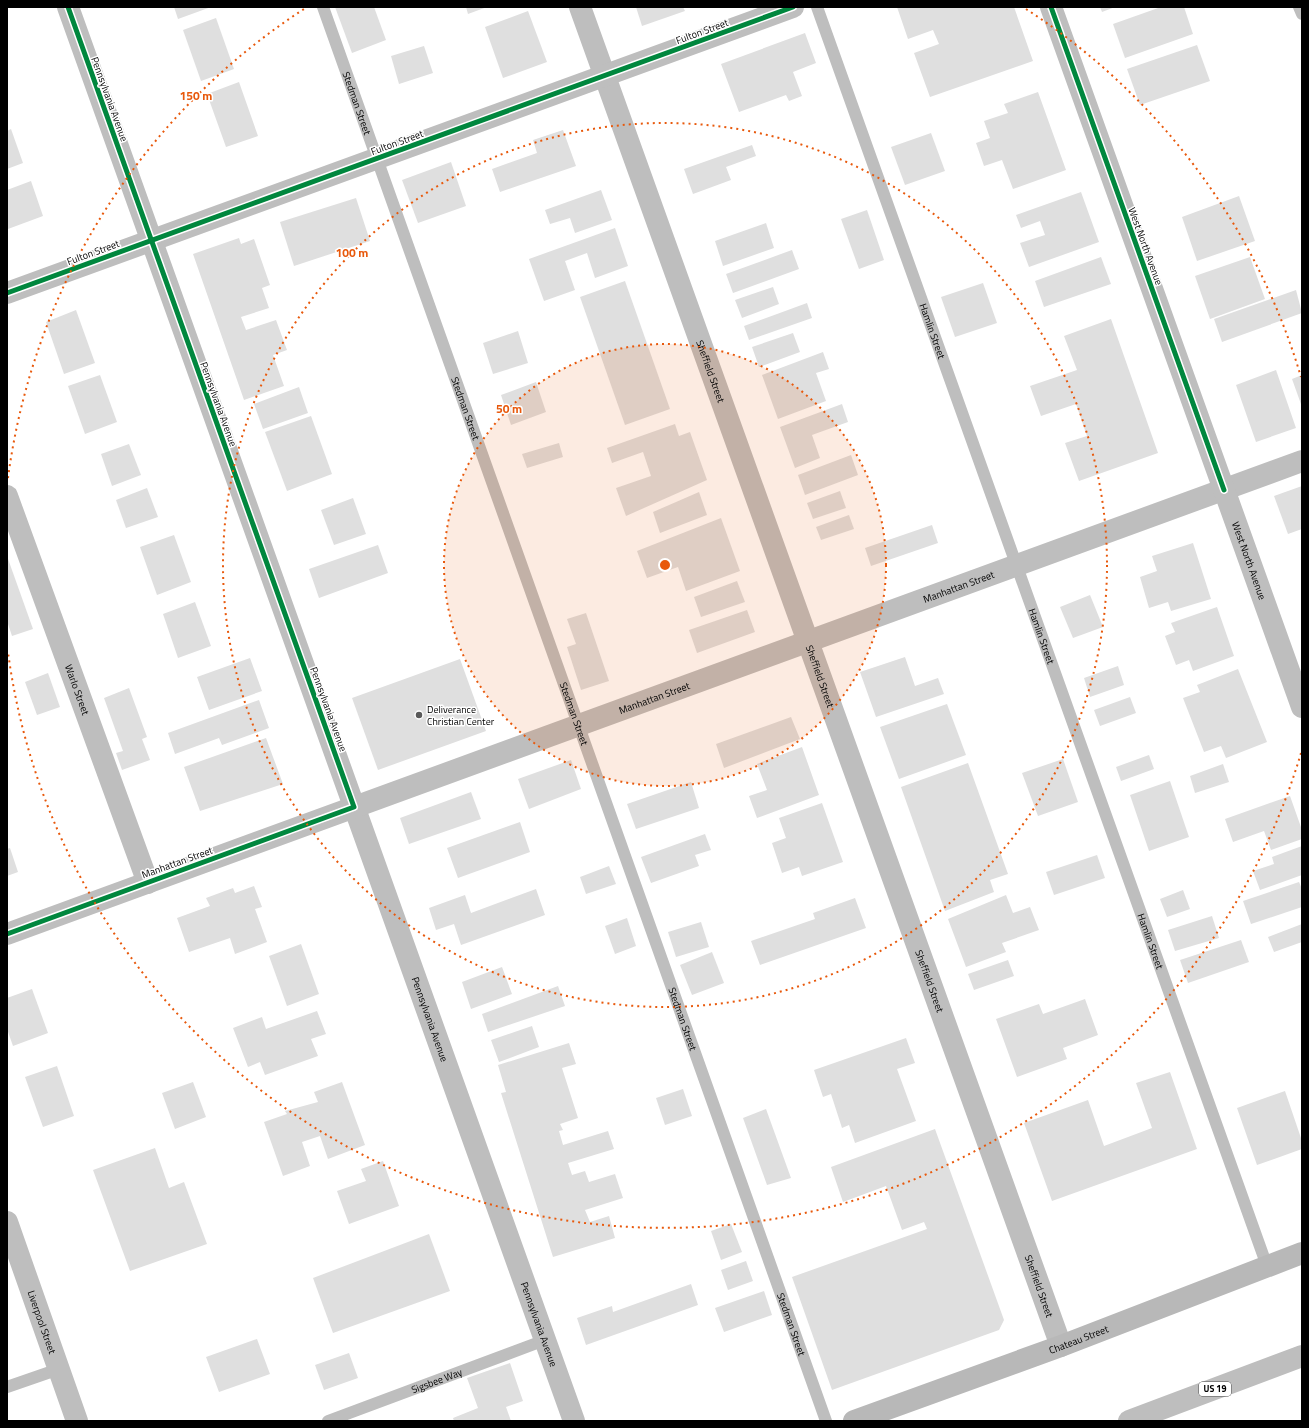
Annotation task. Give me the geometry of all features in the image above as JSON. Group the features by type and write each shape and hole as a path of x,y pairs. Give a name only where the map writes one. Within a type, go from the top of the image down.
{"main road":[{"name":"Pennsylvania Avenue","path":"68,7 574,1421"},
{"name":"Sheffield Street","path":"580,7 1061,1346"},
{"name":"Fulton Street","path":"7,293 793,7"},
{"name":"West North Avenue","path":"1052,7 1302,707"},
{"name":"Manhattan Street","path":"7,934 1302,461"},
{"name":"Warlo Street","path":"7,496 148,883"},
{"name":"Liverpool Street","path":"7,1222 77,1421"},
{"name":"Chateau Street","path":"854,1421 1061,1346 1302,1253"},
{"name":"US 19","path":"1129,1421 1302,1356"}],"lane":[{"name":"Stedman Street","path":"323,7 826,1421"},
{"name":"Hamlin Street","path":"817,7 1267,1266"},
{"path":"1299,7 1302,14"},
{"name":"Sigsbee Way","path":"328,1421 545,1340"},
{"path":"7,1387 59,1369"}],"building":[{"path":"174,7 211,7 178,19"},
{"path":"335,7 374,7 386,40 352,53"},
{"path":"466,7 487,7 468,14"},
{"path":"636,7 683,7 685,11 642,26"},
{"path":"897,7 1014,7 1033,61 930,97 914,53 939,44 933,30 908,39"},
{"path":"1100,7 1115,7 1102,12"},
{"path":"1161,7 1184,7 1193,34 1125,58 1113,24"},
{"path":"528,11 547,62 503,78 485,27"},
{"path":"216,18 234,69 201,81 183,30"},
{"path":"805,33 816,63 793,72 802,96 789,101 786,95 739,112 721,64"},
{"path":"1197,45 1210,81 1140,105 1127,69"},
{"path":"424,46 433,73 399,84 391,56"},
{"path":"239,82 258,136 226,147 207,94"},
{"path":"1038,92 1066,170 1013,189 1002,160 984,166 976,143 990,138 984,121 1008,113 1004,104"},
{"path":"11,129 23,163 7,169 7,131"},
{"path":"563,130 576,166 500,192 492,169 537,153 533,140"},
{"path":"931,133 945,171 905,185 891,147"},
{"path":"752,145 756,156 726,167 731,180 693,194 684,169"},
{"path":"451,162 466,206 418,223 402,180"},
{"path":"31,181 43,216 8,229 7,190"},
{"path":"601,190 612,220 575,233 570,218 550,224 545,210"},
{"path":"1081,192 1099,242 1029,267 1020,243 1045,235 1040,221 1021,228 1016,215"},
{"path":"1239,196 1255,241 1197,261 1182,217"},
{"path":"356,198 370,241 294,266 280,222"},
{"path":"867,210 884,260 859,269 841,219"},
{"path":"766,223 774,248 723,266 715,241"},
{"path":"615,228 628,266 595,278 587,253 565,261 575,290 544,301 529,259"},
{"path":"239,238 241,244 254,239 270,285 262,288 269,308 241,317 246,330 276,320 287,350 273,355 284,386 244,400 193,254"},
{"path":"792,250 799,269 733,293 726,274"},
{"path":"1101,257 1111,284 1044,307 1035,281"},
{"path":"1250,257 1265,299 1210,319 1195,276"},
{"path":"625,281 670,409 625,425 580,297"},
{"path":"983,283 997,323 955,337 941,297"},
{"path":"773,287 779,304 742,318 735,300"},
{"path":"1296,290 1302,313 1222,342 1214,319"},
{"path":"807,303 812,318 749,340 744,326"},
{"path":"76,310 95,363 64,374 46,322"},
{"path":"1111,319 1158,453 1079,481 1065,443 1087,436 1076,404 1041,416 1030,386 1077,370 1064,336"},
{"path":"518,331 528,363 493,374 483,343"},
{"path":"793,333 800,352 759,367 752,347"},
{"path":"823,352 829,369 816,373 826,401 778,419 762,375"},
{"path":"1276,370 1296,428 1256,442 1236,385"},
{"path":"100,375 117,422 85,434 68,386"},
{"path":"1302,375 1302,407 1292,379"},
{"path":"536,382 546,412 511,425 501,395"},
{"path":"299,387 308,413 263,429 254,404"},
{"path":"842,404 848,422 812,435 820,458 795,468 780,427"},
{"path":"311,416 332,474 287,491 265,432"},
{"path":"675,424 679,436 690,432 707,480 626,516 616,488 651,476 643,452 612,463 607,448"},
{"path":"559,443 563,457 527,468 522,454"},
{"path":"129,444 141,475 112,486 101,454"},
{"path":"851,455 858,475 805,495 798,475"},
{"path":"1302,486 1302,529 1288,534 1274,496"},
{"path":"147,488 158,517 126,528 116,500"},
{"path":"840,491 846,508 813,519 807,503"},
{"path":"699,492 707,515 660,533 653,512"},
{"path":"353,498 366,534 334,545 321,510"},
{"path":"849,515 854,529 821,540 816,527"},
{"path":"721,518 740,571 686,591 678,567 647,578 637,551"},
{"path":"932,525 938,543 871,566 865,548"},
{"path":"174,535 191,582 157,595 140,547"},
{"path":"1193,543 1211,599 1171,611 1168,602 1149,608 1140,577 1157,571 1152,556"},
{"path":"378,545 388,573 319,598 309,569"},
{"path":"7,556 33,629 12,636 7,621"},
{"path":"737,581 745,602 701,617 694,597"},
{"path":"1090,595 1103,627 1073,638 1060,607"},
{"path":"195,602 211,646 178,658 163,614"},
{"path":"1217,607 1234,656 1193,671 1189,660 1176,665 1165,636 1175,632 1171,623"},
{"path":"747,610 755,632 697,653 689,630"},
{"path":"586,613 609,681 581,690 567,647 576,644 567,619"},
{"path":"905,657 915,686 938,678 944,694 876,717 860,672"},
{"path":"250,658 262,691 209,710 197,677"},
{"name":"Deliverance Christian Center","path":"460,659 486,731 378,770 352,698"},
{"path":"1118,666 1124,685 1090,697 1084,678"},
{"path":"1238,669 1267,742 1226,758 1221,746 1204,752 1183,698 1200,692 1197,685"},
{"path":"48,673 60,707 37,715 25,682"},
{"path":"129,688 147,737 142,739 150,760 122,770 116,753 123,751 104,698"},
{"path":"1130,697 1136,713 1100,726 1094,710"},
{"path":"259,700 269,728 222,745 219,738 175,754 168,733"},
{"path":"947,704 966,755 899,779 880,727"},
{"path":"791,717 800,739 724,768 716,744"},
{"path":"266,738 283,784 200,811 184,767"},
{"path":"802,747 819,795 757,818 749,796 767,790 757,764"},
{"path":"1149,755 1154,769 1121,781 1116,767"},
{"path":"1063,759 1078,802 1038,816 1022,773"},
{"path":"571,760 581,789 529,809 518,779"},
{"path":"968,763 1008,874 990,880 994,892 945,911 901,787"},
{"path":"1223,764 1229,782 1195,793 1190,776"},
{"path":"1170,781 1189,837 1149,851 1130,795"},
{"path":"691,782 699,808 636,829 627,804"},
{"path":"471,792 481,819 409,844 400,818"},
{"path":"1290,796 1302,830 1302,839 1271,850 1264,831 1233,842 1225,819"},
{"path":"822,803 843,862 802,876 799,867 782,873 772,843 786,838 779,818"},
{"path":"520,822 530,852 458,878 447,848"},
{"path":"705,834 711,850 695,855 699,866 651,883 641,857"},
{"path":"1302,846 1302,875 1260,890 1253,871 1274,864 1272,857"},
{"path":"10,848 18,872 7,876 7,849"},
{"path":"1097,855 1105,878 1054,895 1046,872"},
{"path":"609,866 616,884 586,894 580,877"},
{"path":"1299,882 1302,889 1302,907 1251,924 1243,901"},
{"path":"254,886 262,907 255,909 267,942 235,954 230,938 189,952 177,918 210,906 206,898 233,888 235,893"},
{"path":"536,889 545,915 461,945 454,924 436,930 429,908 465,895 471,913"},
{"path":"1183,890 1190,909 1167,917 1160,899"},
{"path":"1006,895 1013,913 1030,907 1039,930 1002,943 1006,952 966,967 948,919"},
{"path":"855,898 866,928 760,965 751,941 815,919 813,913"},
{"path":"1212,916 1219,938 1175,951 1168,930"},
{"path":"627,918 636,946 615,954 605,926"},
{"path":"701,922 709,947 676,957 668,932"},
{"path":"1302,924 1302,942 1274,952 1268,937"},
{"path":"1241,940 1249,962 1188,983 1180,960"},
{"path":"301,944 319,994 287,1006 269,956"},
{"path":"712,952 724,983 692,995 680,965"},
{"path":"1008,960 1014,976 974,990 968,974"},
{"path":"502,967 512,994 471,1009 462,982"},
{"path":"558,986 565,1006 488,1032 482,1014"},
{"path":"32,989 48,1033 13,1046 7,1029 7,998"},
{"path":"1085,999 1098,1035 1063,1048 1067,1059 1017,1077 996,1019 1039,1004 1043,1014"},
{"path":"317,1011 326,1034 311,1039 318,1056 265,1075 260,1062 248,1067 233,1028 262,1017 266,1029"},
{"path":"532,1026 539,1047 499,1062 491,1040"},
{"path":"906,1038 915,1063 897,1069 916,1121 855,1143 849,1125 842,1128 831,1094 823,1097 814,1070"},
{"path":"569,1043 576,1064 562,1068 578,1118 560,1124 563,1130 559,1131 563,1145 608,1131 614,1149 568,1163 572,1175 585,1171 589,1182 615,1174 623,1198 585,1210 590,1222 609,1216 615,1238 553,1257 501,1093 506,1092 498,1065"},
{"path":"57,1066 74,1116 43,1127 25,1077"},
{"path":"1170,1072 1197,1149 1052,1201 1024,1123 1088,1100 1104,1146 1152,1128 1136,1083"},
{"path":"193,1082 206,1117 175,1129 162,1093"},
{"path":"342,1082 365,1145 328,1159 320,1136 302,1142 310,1166 283,1176 264,1122 287,1114 285,1111 318,1102 314,1092"},
{"path":"683,1089 692,1116 665,1125 656,1098"},
{"path":"1285,1091 1302,1141 1302,1149 1257,1165 1237,1108"},
{"path":"766,1109 791,1178 767,1185 743,1118"},
{"path":"935,1129 1004,1320 999,1330 832,1390 792,1277 927,1229 924,1222 902,1230 886,1186 843,1202 831,1167"},
{"path":"155,1148 169,1188 184,1182 207,1244 130,1271 93,1170"},
{"path":"383,1161 399,1206 349,1224 337,1191 366,1181 361,1169"},
{"path":"731,1224 742,1252 721,1260 711,1231"},
{"path":"429,1234 450,1291 333,1333 313,1278"},
{"path":"746,1261 753,1281 728,1290 721,1270"},
{"path":"691,1284 698,1305 586,1345 577,1318 612,1306 613,1312"},
{"path":"764,1291 772,1315 724,1332 715,1308"},
{"path":"257,1339 270,1374 219,1392 206,1357"},
{"path":"349,1353 358,1378 324,1390 315,1365"},
{"path":"510,1363 523,1401 506,1407 511,1421 454,1421 453,1418 478,1408 467,1378"}],"cycle path":[{"path":"7,934 354,807 68,7"},
{"path":"7,293 793,7"},
{"path":"1051,7 1224,490"}],"place":[{"name":"Deliverance Christian Center","path":"419,715"}]}
